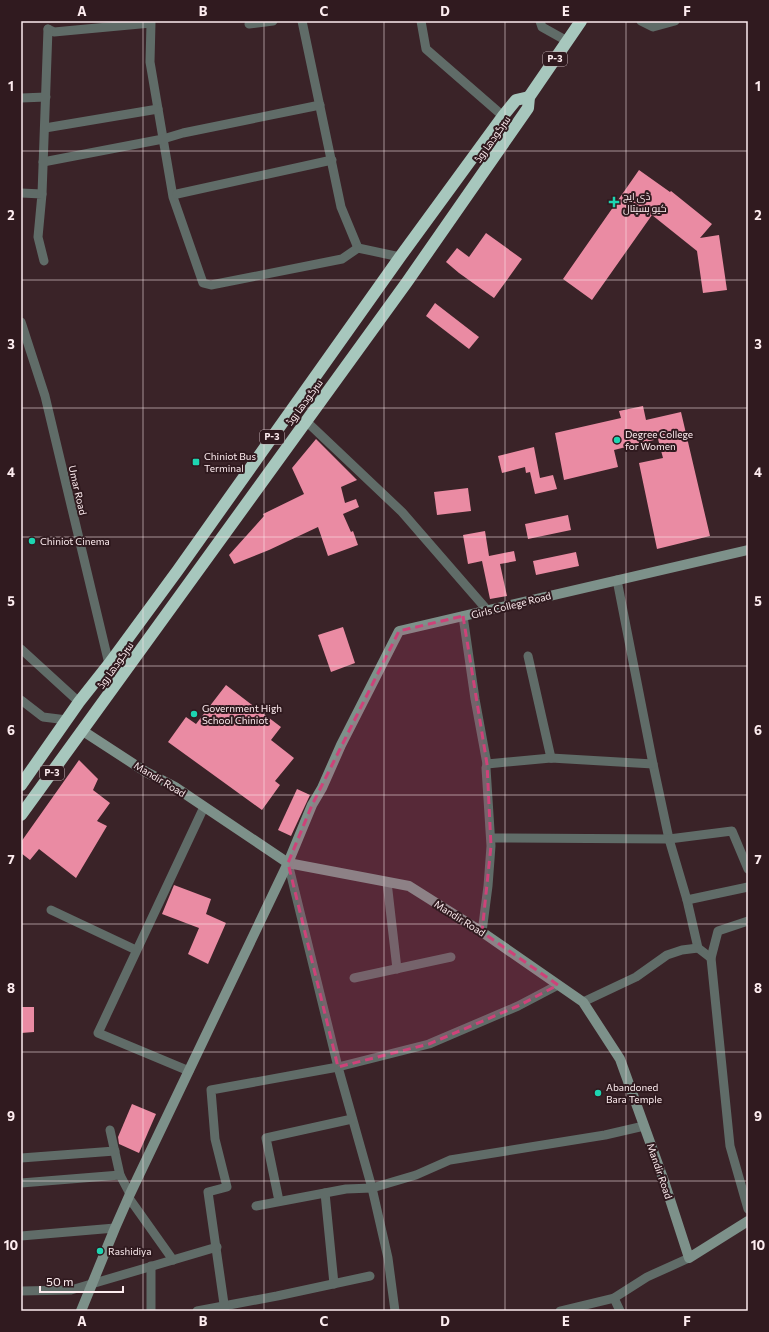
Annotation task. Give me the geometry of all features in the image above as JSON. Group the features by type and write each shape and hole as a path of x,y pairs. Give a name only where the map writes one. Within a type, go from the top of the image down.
{"highway":[{"name":"سرگودھا روڈ","path":"21,815 407,282 528,108 529,97 581,21"},
{"name":"سرگودھا روڈ","path":"21,785 79,702 178,570 400,257 503,116 516,100 529,97"},
{"path":"391,271 407,282"},
{"path":"247,472 261,483"},
{"path":"178,570 190,580"}],"street":[{"path":"249,24 273,21"},
{"path":"302,21 341,207 358,248"},
{"path":"421,21 426,49 503,116"},
{"path":"540,21 542,27 567,41"},
{"path":"641,21 653,27 675,21"},
{"path":"44,261 38,236 42,194 48,29 54,32 151,23 150,62 173,197 203,283 211,285 342,259 358,248 400,257"},
{"path":"21,98 46,97"},
{"path":"43,162 163,139 183,133 320,105"},
{"path":"45,128 158,109"},
{"path":"177,194 332,160"},
{"path":"21,193 42,194"},
{"name":"Umar Road","path":"21,322 46,396 109,664"},
{"path":"306,421 402,512 488,611"},
{"name":"Girls College Road","path":"81,1311 115,1228 288,863 312,805 322,788 341,745 399,631 748,550"},
{"path":"617,580 669,839 687,900 698,948 711,958"},
{"path":"463,616 475,699 487,764 486,768 491,838 488,886 482,932"},
{"path":"21,649 79,702"},
{"path":"528,656 552,758"},
{"path":"21,700 43,717 67,720"},
{"name":"Mandir Road","path":"83,731 146,772 175,787 288,863 409,886 482,932 583,1002 620,1059 664,1181 689,1258"},
{"path":"487,764 552,758 653,764"},
{"path":"189,1071 98,1033 204,807"},
{"path":"491,838 669,839 732,831 746,860 748,869"},
{"path":"288,863 338,1067 372,1188 388,1258 395,1311"},
{"path":"387,882 397,968"},
{"path":"687,900 748,888"},
{"path":"51,910 136,950"},
{"path":"748,921 718,931 711,958 730,1146 748,1209"},
{"path":"583,1002 636,977 667,955 682,950 698,948"},
{"path":"354,978 451,957"},
{"path":"225,1309 208,1192 228,1187 214,1138 211,1090 338,1067 429,1044 518,1006 558,985"},
{"path":"279,1202 266,1138 352,1119"},
{"path":"256,1206 325,1193 372,1188 416,1175 450,1160 605,1135 644,1126"},
{"path":"110,1130 120,1175 130,1196 173,1260"},
{"path":"21,1158 115,1151"},
{"path":"21,1183 120,1175"},
{"path":"325,1193 334,1284"},
{"path":"560,1311 614,1298 647,1277 689,1258 748,1221"},
{"path":"21,1236 115,1228"},
{"path":"21,1291 71,1290 217,1247"},
{"path":"151,1266 151,1311"},
{"path":"197,1311 225,1309 370,1276"},
{"path":"614,1298 620,1311"}],"highlighted area":[{"path":"463,616 487,764 491,846 482,932 558,985 518,1006 429,1044 338,1067 288,863 312,805 399,631"}],"building":[{"path":"639,170 670,192 671,191 712,224 700,238 719,235 727,290 703,293 697,251 652,215 592,300 563,279"},
{"path":"486,233 522,259 494,298 446,262 457,248 469,257"},
{"path":"435,303 479,337 469,349 426,316"},
{"path":"643,406 646,420 681,412 710,536 657,549 639,463 663,458 658,439 614,450 618,467 564,480 555,433 621,418 619,411"},
{"path":"316,439 357,480 341,487 345,503 356,499 359,507 343,514 351,532 353,531 358,545 328,556 318,527 269,550 234,564 229,555 264,516 263,514 304,494 292,468"},
{"path":"534,447 540,478 553,475 557,489 535,494 530,472 526,473 525,467 502,473 498,456"},
{"path":"468,488 471,511 437,515 434,492"},
{"path":"568,515 571,530 528,539 525,524"},
{"path":"485,531 489,556 514,551 516,561 500,564 507,596 490,599 482,561 468,564 463,535"},
{"path":"576,552 579,566 536,575 533,561"},
{"path":"343,627 355,663 331,672 318,635"},
{"path":"226,685 281,727 271,740 294,758 275,781 280,785 262,810 168,742 186,717 196,724"},
{"path":"79,760 98,779 93,790 110,803 97,821 107,826 76,878 39,849 30,860 21,853 21,842"},
{"path":"297,789 310,795 291,836 278,830"},
{"path":"174,885 211,899 206,914 226,923 208,964 188,954 199,928 162,914"},
{"path":"21,1007 34,1007 34,1032 21,1033"},
{"path":"132,1104 156,1114 139,1153 119,1144 118,1137"}],"place":[{"name":"ڈی ایچ کیو ہسپتال","path":"614,202"},
{"name":"Degree College for Women","path":"617,440"},
{"name":"Chiniot Bus Terminal","path":"196,462"},
{"name":"Chiniot Cinema","path":"32,541"},
{"name":"Government High School Chiniot","path":"194,714"},
{"name":"Abandoned Bara Temple","path":"598,1093"},
{"name":"Rashidiya","path":"100,1251"}]}
